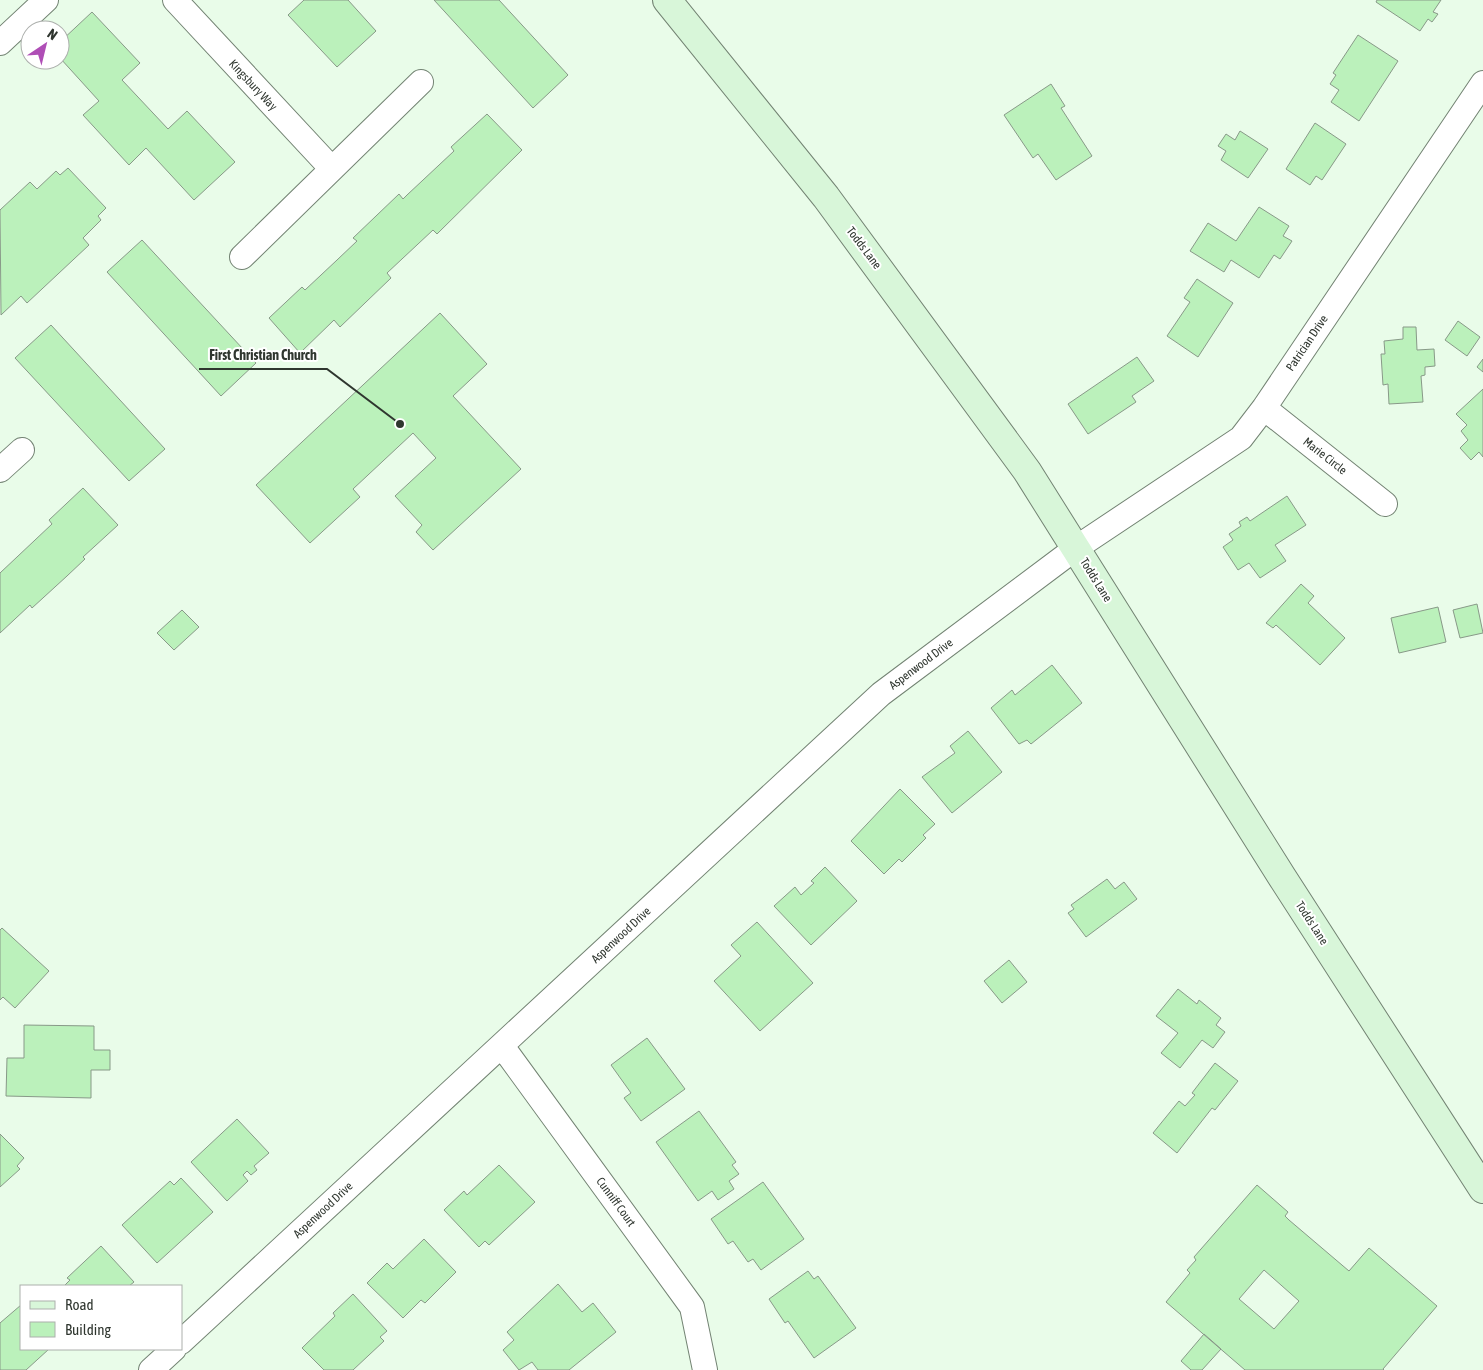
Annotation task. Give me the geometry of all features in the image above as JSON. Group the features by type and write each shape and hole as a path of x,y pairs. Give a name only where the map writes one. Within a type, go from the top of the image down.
{"main road":[{"name":"Todds Lane","path":"667,0 826,197 1027,471 1282,877 1483,1189"}],"street":[{"path":"0,43 46,0"},
{"name":"Kingsbury Way","path":"175,0 332,169"},
{"path":"242,257 421,82"},
{"name":"Patrician Drive","path":"1076,548 1242,438 1483,83"},
{"name":"Marie Circle","path":"1264,408 1385,504"},
{"path":"0,470 22,450"},
{"name":"Aspenwood Drive","path":"182,1341 881,694 1076,548"},
{"name":"Cunniff Court","path":"502,1046 692,1307 705,1370"},
{"path":"151,1370 173,1350"}],"building":[{"path":"304,0 348,0 376,31 337,67 288,15"},
{"path":"434,0 499,0 568,75 533,108"},
{"path":"1377,0 1441,0 1433,12 1438,14 1432,22 1428,19 1420,31 1376,2"},
{"path":"92,12 140,63 122,80 168,129 187,111 235,162 194,200 146,148 129,165 83,115 99,101 70,69 70,33"},
{"path":"1358,35 1398,61 1359,121 1331,102 1339,90 1330,84 1336,75 1333,73"},
{"path":"1051,84 1065,106 1061,108 1092,156 1056,180 1038,154 1033,158 1004,115"},
{"path":"487,114 522,150 437,234 433,230 387,273 391,278 340,327 334,320 300,353 269,318 302,287 305,290 357,241 353,238 399,194 403,199 454,151 451,147"},
{"path":"1315,123 1346,144 1322,180 1316,176 1310,185 1286,169"},
{"path":"1240,131 1268,149 1248,178 1221,160 1226,151 1218,146 1226,134 1235,140"},
{"path":"68,168 106,208 98,216 101,220 83,238 89,245 27,303 21,296 1,315 0,210 30,182 37,189 56,171 60,175"},
{"path":"1259,207 1289,226 1283,236 1292,241 1280,259 1274,255 1259,278 1231,260 1224,272 1190,251 1208,223 1236,241"},
{"path":"142,240 256,363 221,396 107,272"},
{"path":"1197,279 1233,303 1198,357 1167,336 1190,302 1184,298"},
{"path":"440,313 487,364 453,396 521,469 433,550 416,532 422,525 395,496 436,458 413,433 353,489 360,497 310,543 256,485"},
{"path":"1458,321 1480,337 1467,356 1445,340"},
{"path":"51,325 165,449 129,481 15,358"},
{"path":"1403,327 1416,327 1417,350 1434,349 1435,366 1425,367 1425,375 1421,376 1423,402 1389,404 1388,384 1383,385 1381,354 1385,354 1384,341 1403,339"},
{"path":"1137,357 1154,381 1132,396 1136,402 1088,434 1068,404"},
{"path":"1483,359 1483,372 1477,367"},
{"path":"1483,389 1483,457 1479,452 1471,460 1460,448 1468,440 1461,431 1467,425 1456,414"},
{"path":"83,488 118,525 83,557 85,559 67,576 32,608 30,605 0,633 0,573 52,524 49,520"},
{"path":"1287,496 1306,525 1275,545 1286,561 1260,578 1249,563 1238,570 1223,547 1233,540 1229,534 1241,526 1239,522 1247,517 1250,521"},
{"path":"1301,584 1314,596 1308,603 1345,638 1320,665 1276,625 1273,628 1266,623"},
{"path":"1477,604 1483,633 1460,638 1453,610"},
{"path":"1438,607 1446,642 1399,653 1391,618"},
{"path":"182,610 199,627 174,650 157,633"},
{"path":"1052,665 1082,703 1031,744 1027,740 1019,744 991,708 1012,690 1015,695"},
{"path":"968,731 1002,772 952,813 922,777 955,753 950,746"},
{"path":"900,789 935,824 923,835 926,838 902,862 899,859 884,874 851,841"},
{"path":"825,867 857,901 811,945 774,906 795,887 801,895 814,883 811,881"},
{"path":"1107,879 1115,889 1124,882 1137,899 1086,937 1068,913 1074,909 1071,905"},
{"path":"757,922 813,983 760,1031 714,981 741,956 731,945"},
{"path":"2,928 49,971 15,1008 3,997 0,1000 0,930"},
{"path":"1009,960 1027,982 1002,1003 984,981"},
{"path":"1178,989 1197,1004 1199,1000 1221,1018 1216,1025 1225,1032 1213,1048 1202,1040 1180,1068 1161,1053 1178,1033 1156,1016"},
{"path":"24,1025 94,1026 94,1050 110,1050 110,1070 91,1070 91,1098 6,1096 7,1058 24,1058"},
{"path":"647,1038 685,1089 641,1121 624,1098 631,1093 611,1065"},
{"path":"1215,1063 1238,1081 1215,1110 1212,1108 1177,1153 1153,1133 1179,1101 1185,1106 1195,1095 1192,1093"},
{"path":"699,1111 736,1162 732,1165 739,1174 729,1181 734,1189 718,1200 712,1191 698,1201 656,1142"},
{"path":"237,1119 269,1153 254,1166 257,1170 251,1175 247,1171 243,1175 248,1181 227,1201 191,1162"},
{"path":"0,1134 24,1158 17,1166 20,1169 0,1187"},
{"path":"499,1165 535,1202 489,1245 485,1241 479,1247 444,1210 464,1191 467,1195"},
{"path":"181,1178 213,1212 157,1263 122,1225 170,1181 174,1185"},
{"path":"763,1182 804,1239 761,1270 753,1259 748,1262 733,1241 728,1244 711,1219"},
{"path":"1257,1185 1288,1212 1285,1216 1289,1220 1349,1271 1369,1248 1437,1306 1384,1370 1245,1370 1166,1302 1190,1273 1187,1270 1196,1260 1194,1257","holes":["1264,1270 1299,1301 1274,1329 1239,1299"]},
{"path":"424,1239 456,1272 425,1303 421,1300 403,1318 367,1283 387,1263 393,1269"},
{"path":"101,1246 134,1282 130,1285 65,1285 70,1280 67,1278"},
{"path":"808,1271 814,1279 818,1276 856,1328 814,1358 788,1321 785,1323 769,1299"},
{"path":"558,1284 582,1312 593,1303 616,1332 569,1370 538,1370 532,1362 519,1370 503,1350 514,1340 507,1332"},
{"path":"353,1294 387,1331 380,1337 384,1341 353,1370 324,1370 302,1348 335,1316 333,1313"},
{"path":"20,1306 20,1350 48,1350 26,1370 0,1370 0,1323"},
{"path":"1204,1334 1221,1349 1202,1370 1191,1370 1181,1361"}],"place":[{"name":"First Christian Church","path":"400,424"}]}
